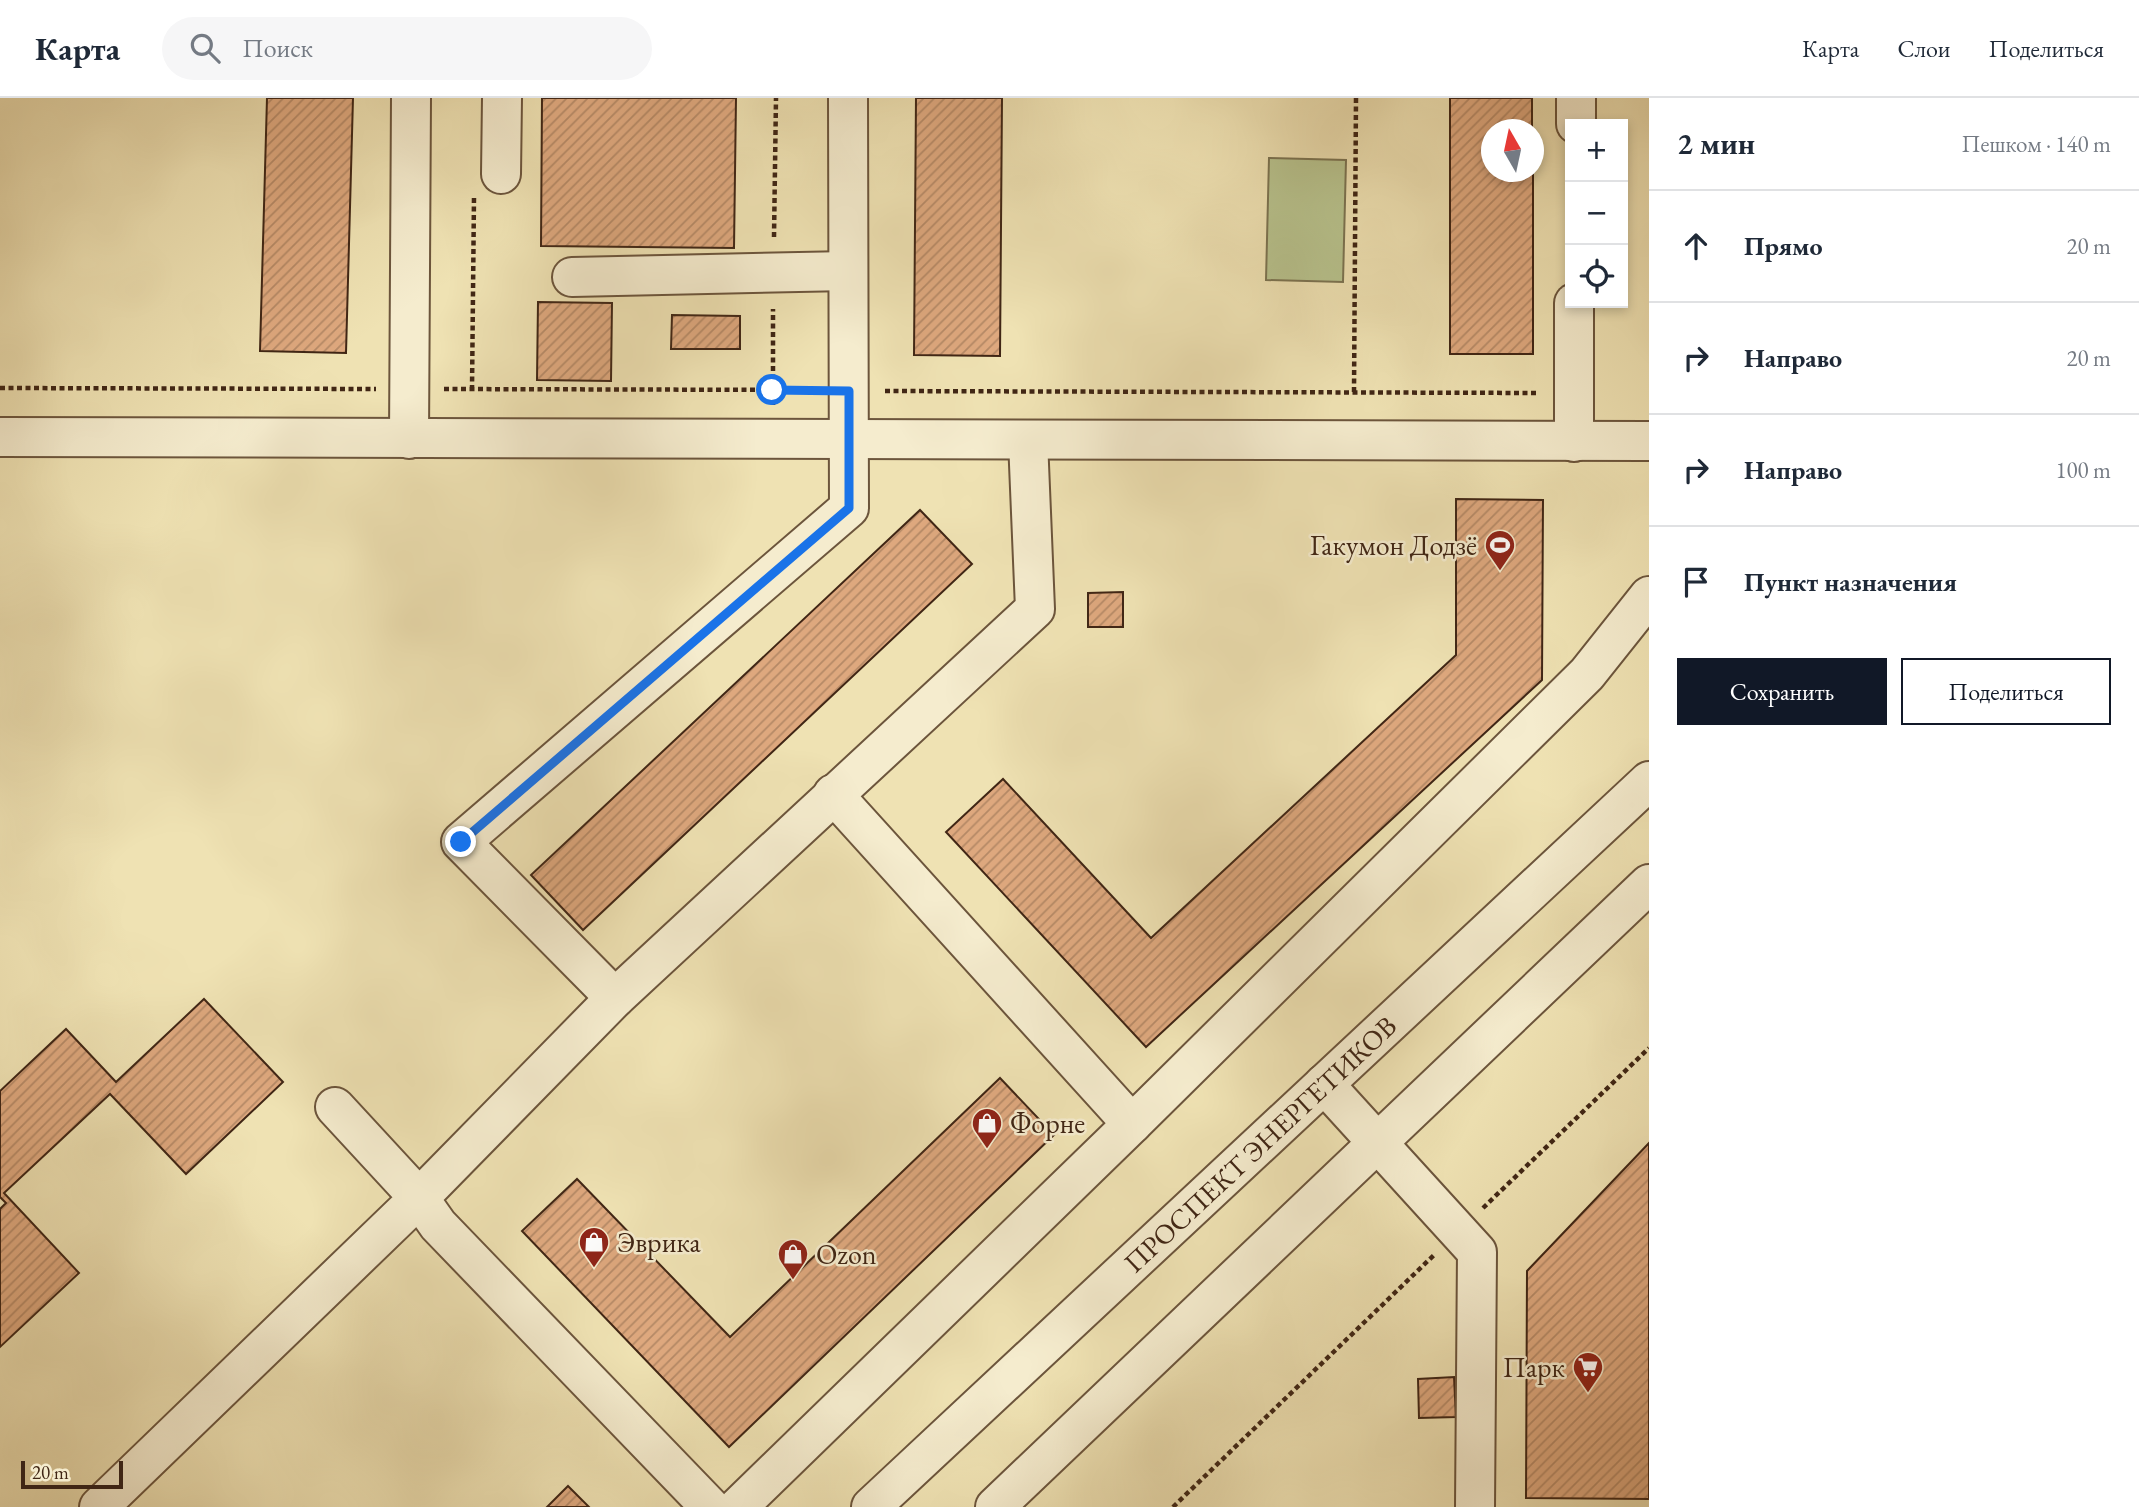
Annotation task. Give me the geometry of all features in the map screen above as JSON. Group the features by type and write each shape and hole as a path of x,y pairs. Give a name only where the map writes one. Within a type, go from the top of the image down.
{"street":[{"path":"409,439 411,98"},
{"path":"488,184 502,98"},
{"path":"615,998 461,842 849,508 851,440 848,98"},
{"path":"1576,98 1576,119"},
{"path":"572,276 848,271"},
{"path":"1574,308 1574,442"},
{"path":"0,437 1574,442 1649,440"},
{"path":"99,1507 419,1198 615,998 1035,609 1028,440"},
{"path":"738,1507 1132,1124 1587,674 1649,596"},
{"name":"ПРОСПЕКТ ЭНЕРГЕТИКОВ","path":"871,1507 1649,781"},
{"path":"833,794 1132,1124"},
{"path":"995,1507 1649,884"},
{"path":"1324,1084 1477,1252 1475,1507"},
{"path":"335,1107 419,1198 438,1225 710,1507"}],"path":[{"path":"1354,393 1356,98"},
{"path":"472,390 488,184"},
{"path":"0,388 1573,394"},
{"path":"1173,1507 1649,1048"}],"green space":[{"path":"1269,158 1346,160 1343,282 1266,280"}],"building":[{"path":"267,98 353,98 346,353 260,351"},
{"path":"542,98 736,98 734,248 541,246"},
{"path":"916,98 1002,98 1000,356 914,355"},
{"path":"1450,98 1532,98 1532,119 1481,119 1481,182 1533,182 1533,354 1450,354"},
{"path":"538,302 612,303 611,381 537,380"},
{"path":"672,315 740,316 740,349 671,349"},
{"path":"1456,499 1543,500 1542,680 1146,1047 946,832 1003,779 1151,938 1456,655"},
{"path":"920,510 972,564 583,930 531,875"},
{"path":"1123,592 1123,627 1088,627 1088,593"},
{"path":"204,999 283,1082 186,1174 110,1094 4,1193 79,1273 0,1347 0,1209 6,1203 0,1197 0,1091 66,1029 116,1082"},
{"path":"1000,1078 1054,1135 729,1447 522,1231 577,1179 730,1337"},
{"name":"Парк","path":"1649,1143 1649,1499 1526,1498 1527,1271"},
{"path":"1454,1377 1456,1417 1419,1418 1418,1379"},
{"path":"568,1486 589,1507 547,1507"}],"place":[{"name":"Гакумон Додзё","path":"1500,572"},
{"name":"Форне","path":"987,1150"},
{"name":"Эврика","path":"594,1269"},
{"name":"Ozon","path":"793,1281"},
{"name":"Парк","path":"1588,1394"}],"route":[{"path":"461,842 849,508 849,391 772,390"}]}
